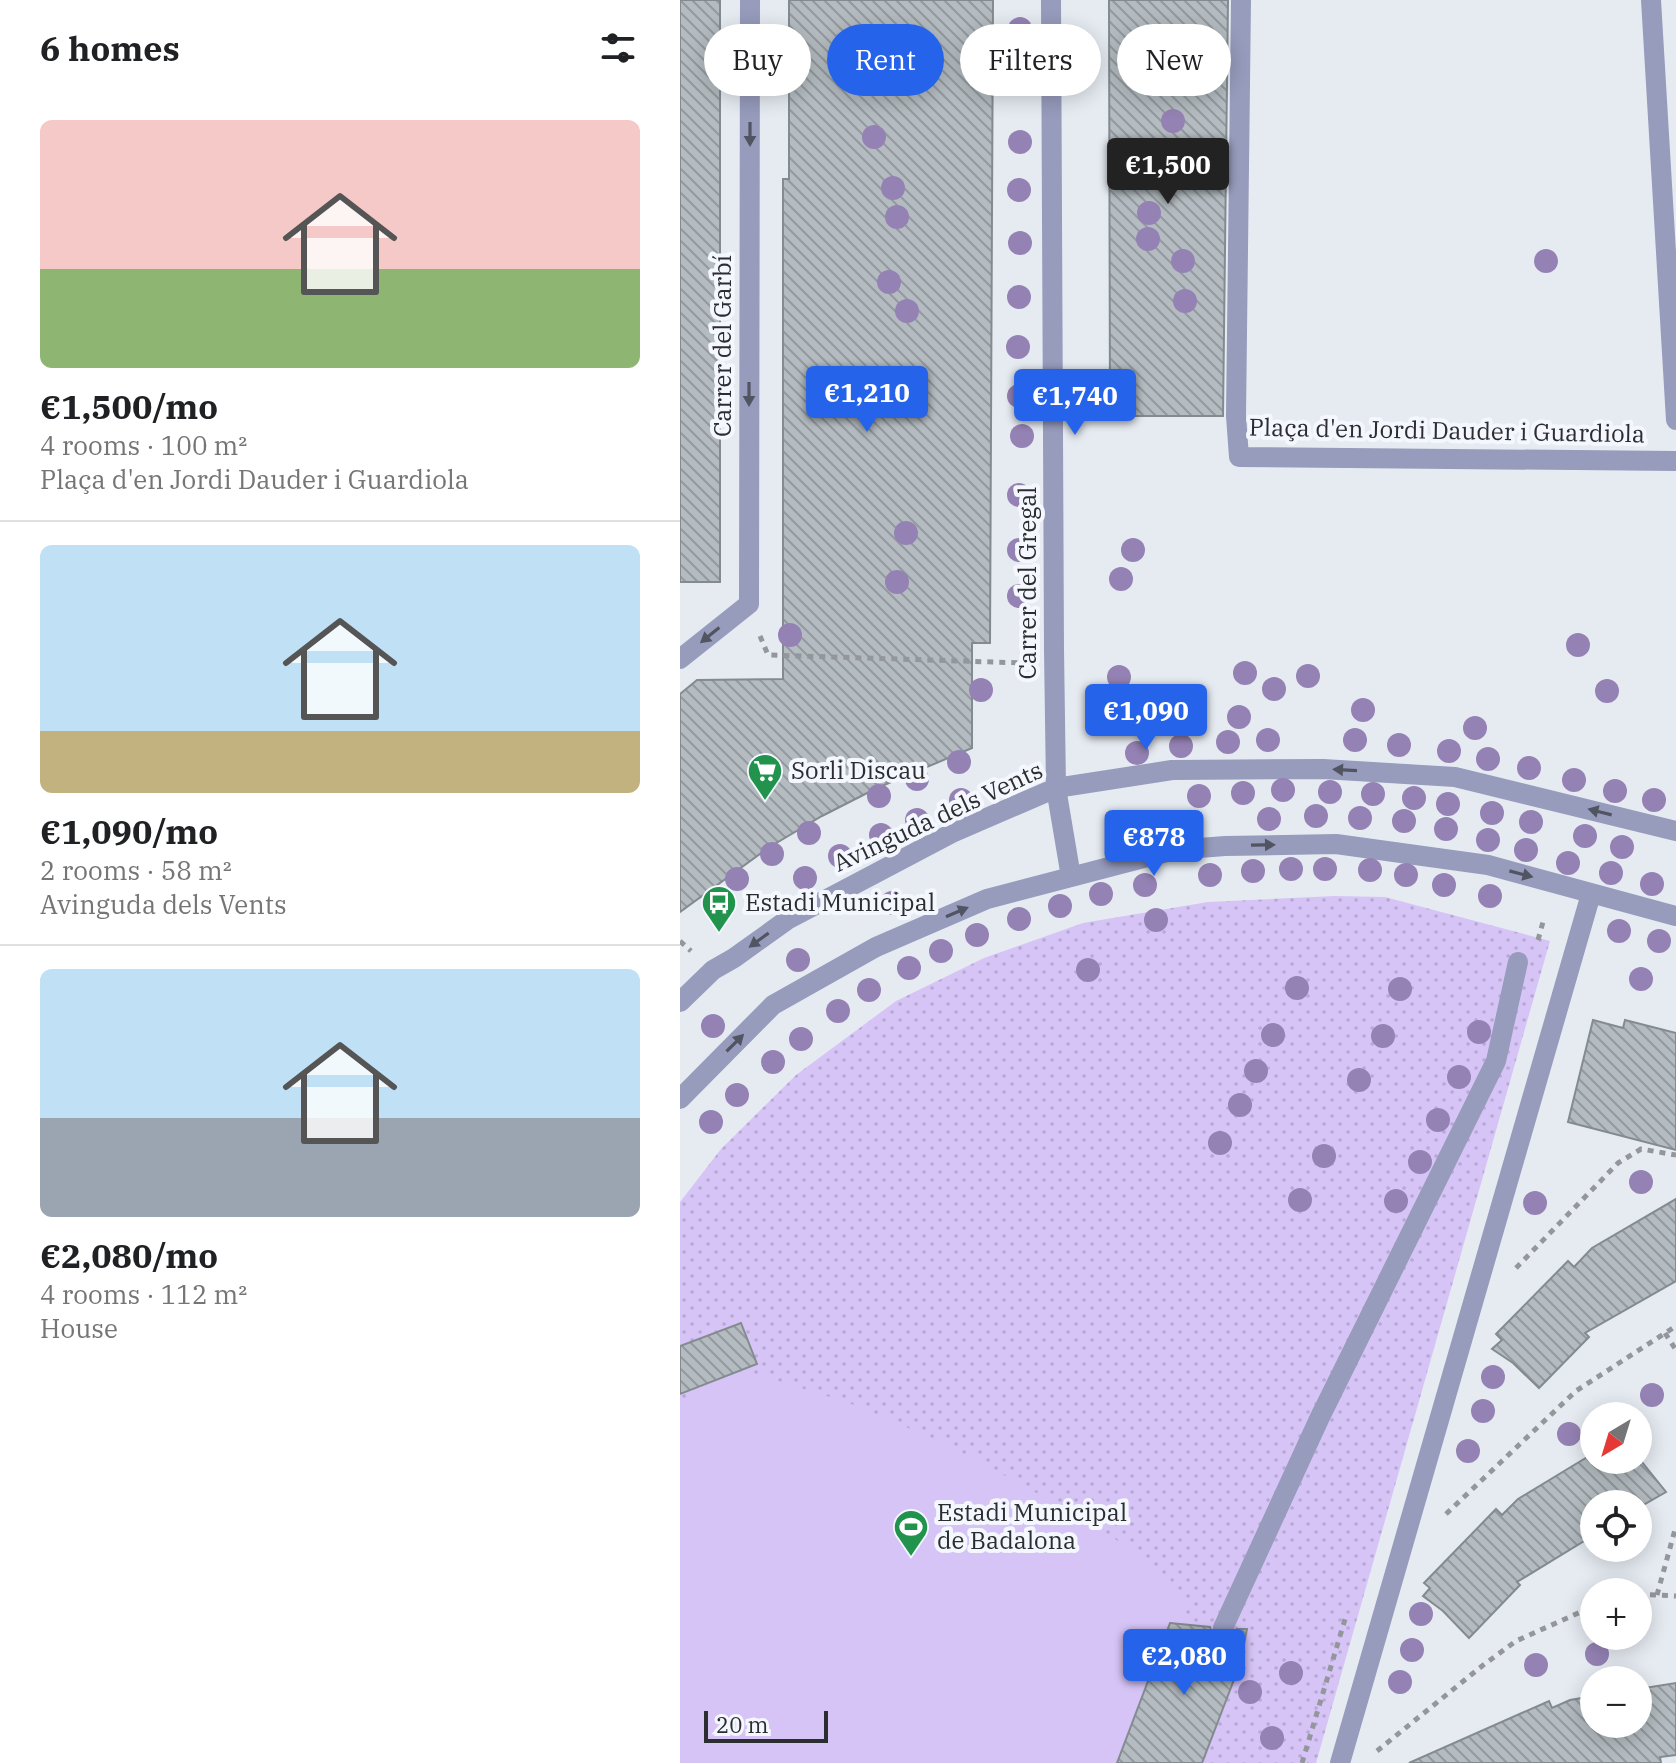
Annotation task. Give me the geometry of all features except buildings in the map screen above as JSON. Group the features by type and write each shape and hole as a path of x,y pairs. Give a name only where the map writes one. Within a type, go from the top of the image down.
{"street":[{"name":"Carrer del Garbí","path":"749,604 750,0"},
{"name":"Carrer del Gregal","path":"1051,0 1056,788 1071,877"},
{"name":"Plaça d'en Jordi Dauder i Guardiola","path":"1241,0 1236,416 1239,457 1676,461"},
{"name":"Plaça d'en Jordi Dauder i Guardiola","path":"1651,0 1676,420"},
{"path":"680,659 749,604"},
{"name":"Avinguda dels Vents","path":"680,1002 713,970 787,920 954,832 1056,788 1172,770 1323,769 1455,777 1676,831"},
{"path":"680,1099 773,1005 876,947 987,899 1174,850 1336,844 1488,865 1676,916"},
{"path":"1340,1763 1591,894"},
{"path":"1223,1628 1320,1417 1496,1061 1518,962"}],"path":[{"path":"749,604 768,655 1054,664"},
{"path":"1474,1299 1491,1294 1618,1163 1641,1149 1676,1155"},
{"path":"1445,1515 1576,1391 1676,1326"},
{"path":"1665,1333 1676,1350"},
{"path":"1657,1595 1676,1526"},
{"path":"1652,1595 1676,1596"},
{"path":"1374,1753 1516,1641 1580,1612"}],"shaded area":[{"path":"1335,896 1385,897 1550,941 1316,1763 680,1763 680,1202 721,1149 796,1075 896,1001 984,958 1083,923 1208,902"},
{"name":"Estadi Municipal de Badalona","path":"746,1371 849,1403 944,1443 1118,1541 1165,1575 1185,1601 1188,1632 1246,1653 1198,1763 680,1763 680,1412 691,1394 715,1373"}],"place":[{"name":"Sorli Discau","path":"765,802"},
{"name":"Estadi Municipal","path":"719,934"},
{"name":"Estadi Municipal de Badalona","path":"911,1558"}]}
